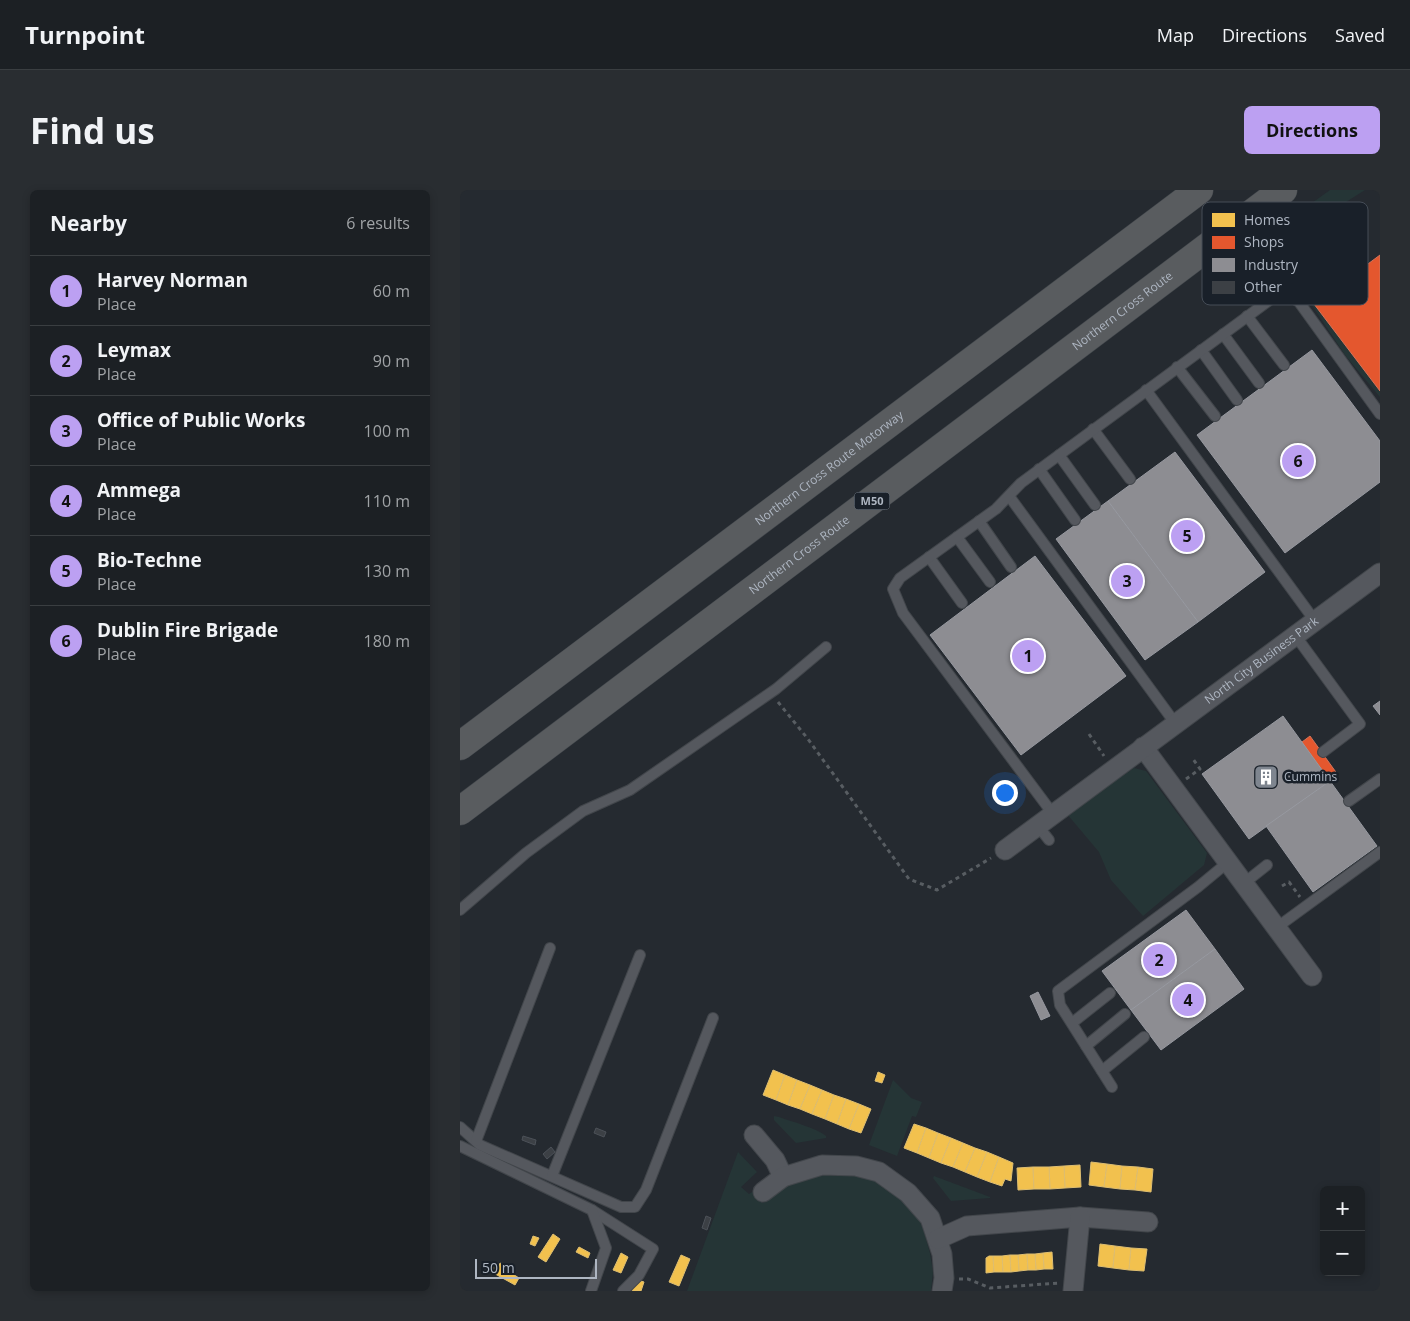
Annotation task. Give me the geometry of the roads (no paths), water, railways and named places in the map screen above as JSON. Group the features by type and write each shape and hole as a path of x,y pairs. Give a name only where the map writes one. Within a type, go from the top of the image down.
{"highway":[{"name":"Northern Cross Route Motorway","path":"460,746 1199,190"},
{"name":"Northern Cross Route","path":"1267,202 1283,190"},
{"name":"Northern Cross Route","path":"460,811 1202,251"}],"street":[{"name":"North City Business Park","path":"1005,850 1043,833 1053,814 1380,573"},
{"path":"1143,747 1312,976"},
{"path":"754,1135 775,1160 783,1177"},
{"path":"763,1192 783,1177 822,1165 856,1166 879,1172 908,1193 930,1218 942,1254 943,1284"},
{"path":"938,1240 967,1226 1080,1218 1148,1222"},
{"path":"1074,1286 1080,1218"}],"lane":[{"path":"1053,814 903,612 893,589 900,578 996,509 1021,483 1263,305"},
{"path":"1301,305 1380,414"},
{"path":"1247,316 1284,365"},
{"path":"1223,334 1259,384"},
{"path":"1201,350 1237,400"},
{"path":"1177,367 1215,416"},
{"path":"1146,390 1315,621"},
{"path":"1093,429 1130,479"},
{"path":"1059,455 1095,505"},
{"path":"1039,470 1075,520"},
{"path":"1009,496 1176,723"},
{"path":"979,521 1011,567"},
{"path":"958,537 990,582"},
{"path":"929,557 962,603"},
{"path":"1296,635 1360,724 1324,752"},
{"path":"460,910 526,853 583,812 630,790 770,693 826,647"},
{"path":"1349,801 1380,779"},
{"path":"1276,928 1380,852"},
{"path":"1112,1087 1060,1005 1058,991 1198,887 1227,862"},
{"path":"1243,884 1267,865"},
{"path":"476,1141 550,948"},
{"path":"552,1176 640,955"},
{"path":"1072,1022 1110,994"},
{"path":"1086,1046 1125,1014"},
{"path":"460,1127 480,1145 621,1207 635,1207 646,1190 714,1018"},
{"path":"1102,1071 1144,1037"},
{"path":"460,1146 592,1210 653,1249 638,1276 623,1291"},
{"path":"591,1291 606,1248 592,1210 594,1195"}],"place":[{"name":"Dublin Fire Brigade","path":"1298,461"},
{"name":"Bio-Techne","path":"1187,536"},
{"name":"Office of Public Works","path":"1127,581"},
{"name":"Harvey Norman","path":"1028,656"},
{"name":"Cummins","path":"1266,777"},
{"name":"Leymax","path":"1159,960"},
{"name":"Ammega","path":"1188,1000"}]}
